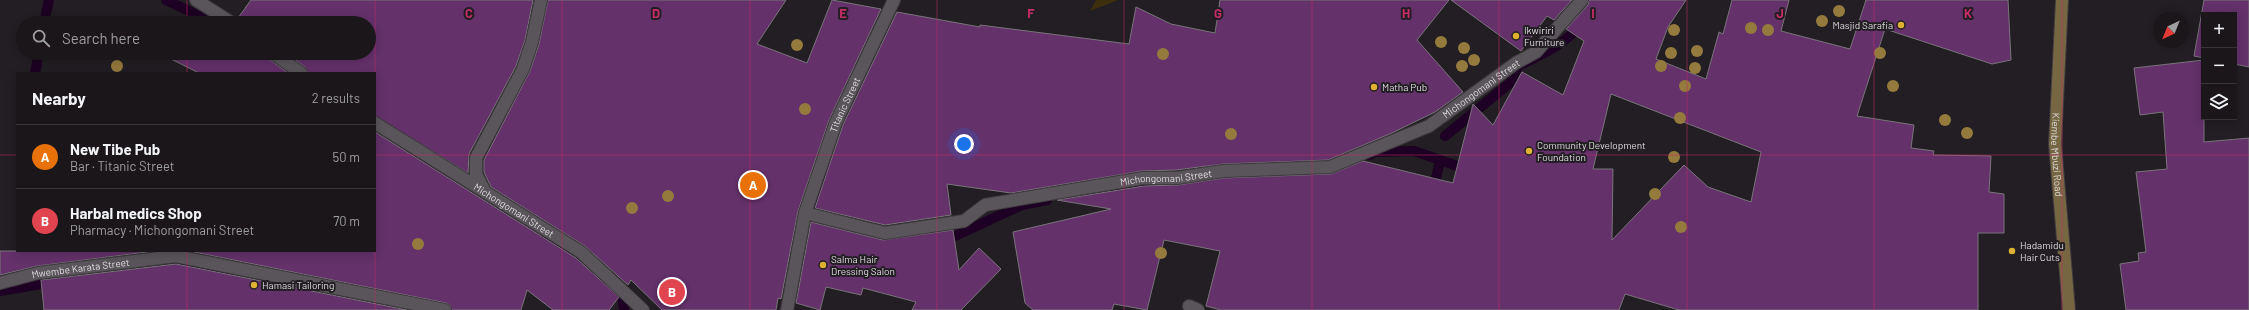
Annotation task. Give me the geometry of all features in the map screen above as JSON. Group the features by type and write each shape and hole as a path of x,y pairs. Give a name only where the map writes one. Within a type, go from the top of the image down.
{"main road":[{"name":"Kiembe Mbuzi Road","path":"2062,0 2055,144 2069,310"}],"street":[{"path":"196,0 221,16"},
{"path":"486,193 476,174 476,158 523,69 532,42 541,0"},
{"name":"Titanic Street","path":"805,213 836,122 894,0"},
{"name":"Michongomani Street","path":"805,213 885,233 964,221 985,205 1143,178 1177,178 1223,171 1330,167 1429,126 1516,63 1536,52 1582,0"},
{"path":"283,60 300,72"},
{"name":"Michongomani Street","path":"376,124 581,252 643,310"},
{"path":"787,310 805,213"},
{"name":"Mwembe Karata Street","path":"0,283 38,272 176,256 445,310"}],"shaded area":[{"path":"1096,0 1118,0 1090,11"}],"building":[{"path":"251,0 533,0 525,40 516,66 469,154 468,173 376,117 376,72 308,72 305,67 296,60 376,60 376,16 239,16"},
{"path":"548,0 786,0 757,44 807,63 832,0 881,9 829,120 798,211 781,299 778,298 776,310 662,310 631,280 628,285 585,246 491,187 484,172 484,160 530,71 539,44"},
{"path":"1220,0 1449,0 1417,40 1463,92 1435,112 1392,133 1328,160 1223,164 1176,170 1142,171 1011,193 947,184 951,215 885,225 815,208 843,125 897,12 980,27 980,25 1129,44 1136,7 1171,24 1215,33"},
{"name":"Ikwiriri Furniture","path":"1451,0 1572,0 1554,20 1547,16 1521,51"},
{"path":"1589,0 1686,0 1668,27 1656,59 1706,79 1719,32 1723,34 1732,0 1789,0 1781,31 1850,49 1866,0 2008,0 2011,60 1992,64 1885,29 1857,116 1914,125 1911,148 1934,151 1933,155 1991,156 1989,192 2004,194 2004,233 1978,233 1978,310 1679,310 1625,294 1619,310 1221,310 1206,306 1220,251 1164,240 1147,310 1114,304 1112,310 1033,310 1025,303 1013,232 1111,209 1057,200 1144,186 1178,185 1224,178 1331,174 1363,161 1453,183 1473,104 1493,125 1522,72 1563,95 1584,41 1566,29 1588,5","holes":["1611,94 1761,152 1751,202 1708,187 1684,165 1612,240 1613,169 1593,169"]},
{"path":"2204,0 2249,0 2249,67 2237,65 2237,12 2202,12"},
{"path":"2201,17 2201,57 2194,56"},
{"path":"173,60 270,60 287,72 197,72"},
{"path":"2201,60 2201,120 2204,120 2204,142 2249,138 2249,310 2126,310 2120,264 2139,261 2138,253 2146,252 2136,172 2167,169 2163,112 2140,115 2134,68"},
{"path":"376,133 576,258 619,297 609,310 553,310 527,290 521,310 452,310 450,305 194,252 376,252"},
{"path":"811,222 883,240 953,230 959,270 979,248 1001,269 961,310 912,310 916,302 863,288 861,295 826,287 820,310 796,303"},
{"path":"0,251 147,252 37,266 0,275"},
{"path":"176,264 407,310 44,310 41,280"}],"waterway":[{"path":"46,16 49,0"},
{"path":"166,0 199,16"},
{"path":"1445,136 1510,83 1518,66 1561,43 1581,23"},
{"path":"35,72 38,60"},
{"path":"1369,155 1375,152 1414,151 1469,170"},
{"path":"406,153 445,173"},
{"path":"1433,191 1440,161"},
{"path":"816,210 826,166"},
{"path":"1258,175 1314,175 1329,170"},
{"path":"1114,187 1176,180 1203,185"},
{"path":"942,242 1022,205 1047,200"},
{"path":"546,234 574,259"},
{"path":"182,268 199,268 230,272"},
{"path":"594,275 622,298 624,308"},
{"path":"0,291 53,282"}],"place":[{"name":"Masjid Sarafia","path":"1901,25"},
{"name":"Ikwiriri Furniture","path":"1516,36"},
{"name":"Matha Pub","path":"1374,87"},
{"name":"Community Development Foundation","path":"1529,151"},
{"name":"New Tibe Pub","path":"753,185"},
{"name":"Hadamidu Hair Cuts","path":"2012,251"},
{"name":"Salma Hair Dressing Salon","path":"823,265"},
{"name":"Hamasi Tailoring","path":"254,285"},
{"name":"Harbal medics Shop","path":"672,292"}]}
